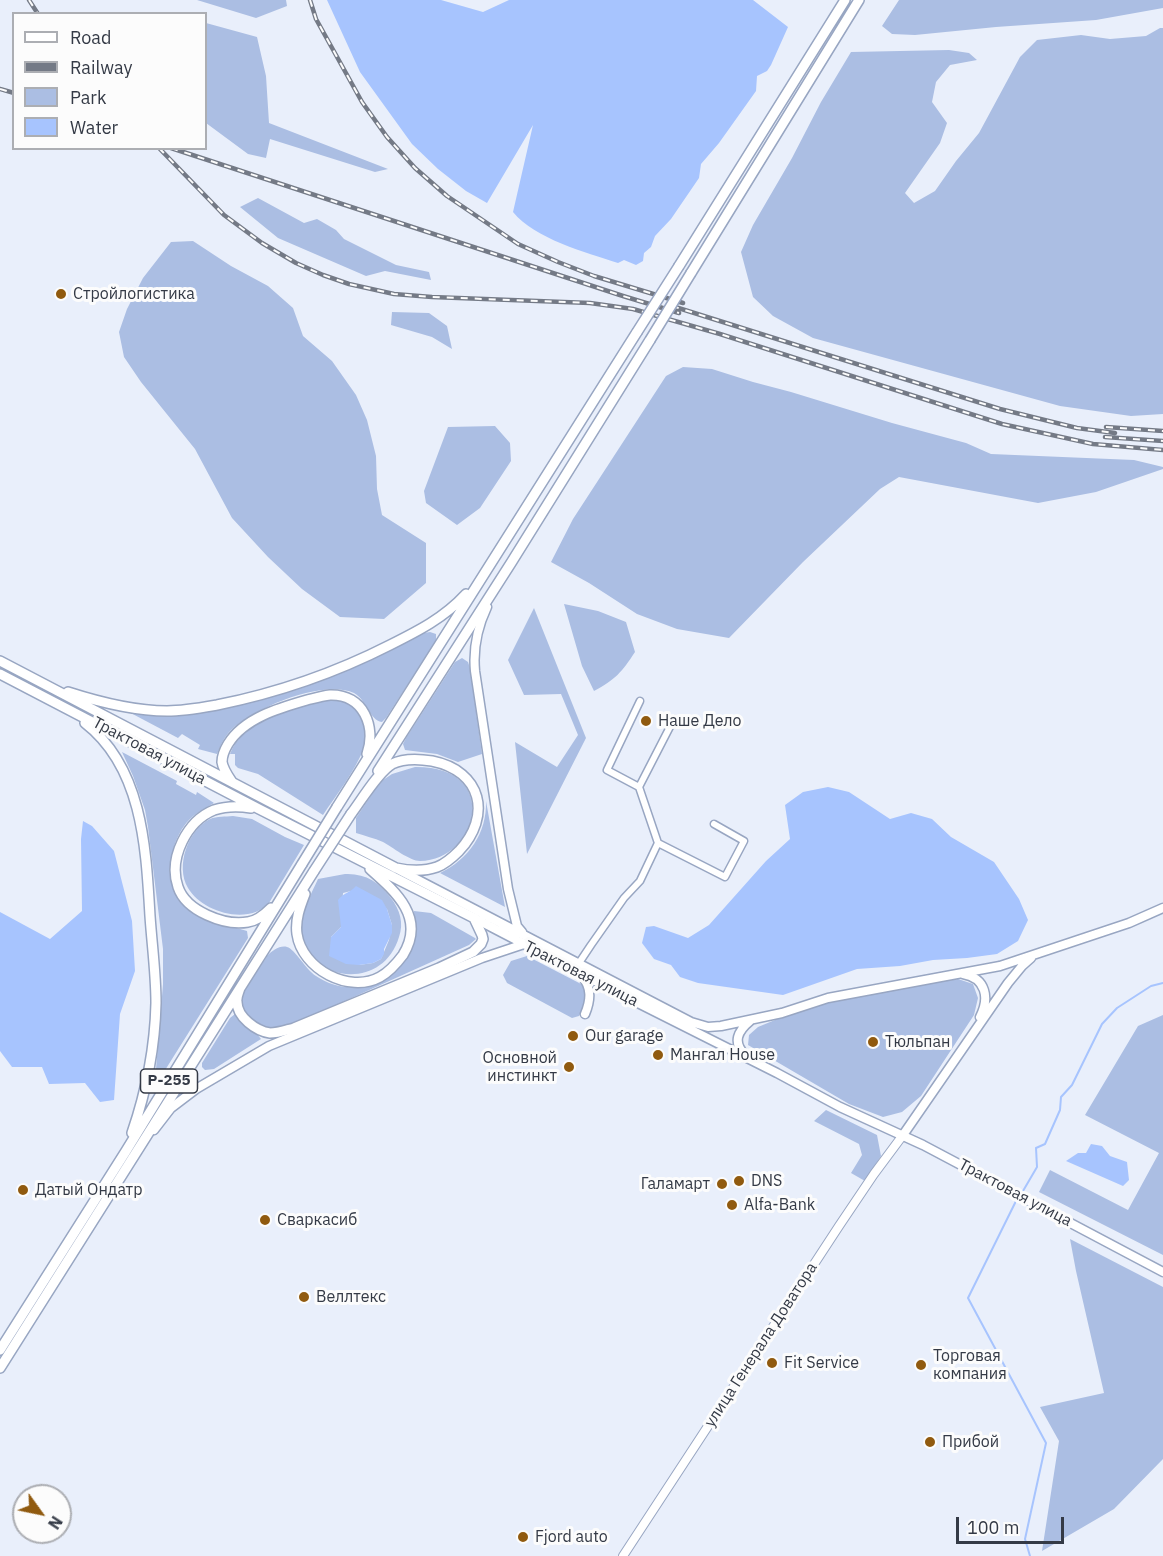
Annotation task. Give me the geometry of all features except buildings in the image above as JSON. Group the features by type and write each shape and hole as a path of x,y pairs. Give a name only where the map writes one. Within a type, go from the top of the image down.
{"main road":[{"path":"259,809 237,806 221,808 198,820 183,840 176,860 176,880 183,896 207,915 224,921 254,920 265,914 280,900 845,0"},
{"path":"0,1368 511,563 851,12 861,0"},
{"path":"42,683 84,697 130,708 156,711 199,708 258,696 327,674 433,622 460,600 496,554"},
{"path":"144,1142 171,1108 196,1089 269,1046 524,939 517,926 508,889 474,665 475,647 482,619 490,599 511,563"},
{"name":"Трактовая улица","path":"0,661 396,868 524,939 840,1107 903,1136 1163,1272"},
{"name":"Трактовая улица","path":"0,674 474,918 524,939"},
{"path":"234,784 225,772 222,759 230,742 240,731 259,718 282,708 328,695 342,696 354,702 364,711 370,738 366,754 337,807"},
{"path":"64,707 92,729 114,753 135,801 144,846 149,888 156,1004 148,1077 139,1115 126,1151"},
{"path":"351,814 385,770 400,761 424,760 443,764 470,782 477,797 477,817 474,829 461,848 440,866 424,870 396,868"},
{"path":"314,871 301,903 297,922 298,938 304,954 321,971 336,978 351,982 374,980 388,972 400,959 409,943 411,927 409,913 402,901 357,858"},
{"name":"Р-255","path":"0,1350 126,1151 280,900"},
{"path":"749,1059 740,1049 737,1041 742,1029 752,1020 828,998 1000,966 1130,923 1163,908"},
{"path":"240,988 237,1004 247,1021 268,1033 283,1031 474,952 483,939 474,918"},
{"path":"903,1136 1018,970 1039,953"},
{"path":"578,967 590,995 585,1014"},
{"name":"Трактовая улица","path":"578,967 701,1026 712,1027 752,1020"},
{"path":"958,974 971,976 978,980 983,987 986,999 966,1044"}],"street":[{"path":"578,967 624,898 640,881 658,843 639,787 607,770 640,701"},
{"path":"639,787 674,719"},
{"path":"658,843 725,877 744,841 714,824"},
{"name":"улица Генерала Доватора","path":"623,1556 839,1226 903,1136"}],"green space":[{"path":"197,0 286,0 287,6 256,18"},
{"path":"899,0 1163,0 1163,8 1096,20 915,35 892,34 882,26"},
{"path":"207,23 257,37 266,76 269,123 388,169 375,172 270,139 266,158 248,154 207,124"},
{"path":"1163,28 1163,414 1131,416 1060,406 813,338 773,316 753,297 741,252 753,225 851,52 949,50 969,53 977,60 950,65 936,82 932,102 947,123 940,143 905,193 914,203 935,191 979,133 1020,57 1037,40 1081,35 1110,39 1146,36"},
{"path":"258,198 304,223 317,219 336,230 344,239 396,265 429,272 431,280 385,271 366,276 278,238 240,207"},
{"path":"193,241 231,266 268,286 293,308 303,336 332,361 356,395 367,420 376,456 377,489 382,515 426,543 426,583 384,619 340,617 302,589 268,557 232,518 195,449 141,382 124,357 119,332 127,309 143,278 171,242"},
{"path":"392,312 429,313 447,326 452,349 432,337 391,325"},
{"path":"683,367 712,369 966,443 991,454 1134,460 1163,467 1163,469 1096,492 1038,503 899,477 880,489 803,562 729,638 677,629 637,614 551,562 573,519 666,376"},
{"path":"495,426 510,443 511,461 480,508 457,525 426,503 424,491 448,427"},
{"path":"564,604 598,611 626,622 635,652 618,675 594,691 582,666"},
{"path":"534,608 586,738 527,854 515,742 557,767 578,735 561,694 524,695 508,660"},
{"path":"430,632 436,634 436,641 382,722 374,718 362,700 354,693 325,690 308,693 272,705 242,722 226,735 217,754 198,749 200,745 182,734 178,738 127,711 156,716 186,714 315,682 362,664"},
{"path":"462,658 468,662 470,668 482,754 458,762 437,754 405,750 403,744 406,738 455,662"},
{"path":"334,699 349,704 358,712 365,727 366,738 361,756 323,815 258,774 235,765 235,754 230,754 237,742 259,723 290,710"},
{"path":"122,752 177,781 176,784 196,795 197,792 214,803 193,817 179,834 171,861 172,880 175,889 223,924 247,931 248,938 162,1075 156,1069 163,984 163,949 148,827 145,810"},
{"path":"415,767 443,771 461,781 470,796 472,813 467,831 456,846 440,857 420,861 406,856 383,842 356,833 356,818 383,780 392,774"},
{"path":"486,801 505,907 440,873 460,860 474,844 483,824"},
{"path":"233,816 252,819 304,845 269,903 249,914 226,913 204,904 188,888 184,879 183,859 195,831 210,819"},
{"path":"345,874 359,875 382,887 394,903 401,922 399,937 389,956 375,968 359,974 342,973 325,968 312,957 304,941 302,922 306,905 318,879","holes":["351,891 387,909 392,925 381,959 359,965 331,937 341,927 343,893"]},
{"path":"414,911 431,913 476,939 469,945 285,1028 265,1027 253,1021 245,1013 241,1001 244,992 267,956 282,947 290,949 316,976 335,985 355,987 383,980 394,973 408,952 412,940"},
{"path":"527,956 583,985 587,1001 579,1016 572,1018 507,983 503,975 511,961"},
{"path":"958,979 973,984 978,998 974,1015 921,1096 902,1112 883,1117 849,1104 748,1045 749,1035 758,1027 828,998"},
{"path":"235,1014 261,1039 214,1069 205,1070 202,1063 230,1018"},
{"path":"1163,1015 1163,1255 1039,1192 1050,1170 1128,1210 1159,1153 1085,1115 1138,1026"},
{"path":"826,1110 877,1135 881,1156 865,1181 851,1173 862,1155 859,1144 814,1121"},
{"path":"1070,1239 1163,1287 1163,1459 1114,1509 1042,1551 1059,1441 1040,1407 1104,1393"}],"water":[{"path":"327,0 441,0 483,12 509,0 753,0 788,27 771,65 767,71 757,76 756,91 701,164 699,178 671,219 655,236 651,247 644,253 643,261 636,265 624,260 618,263 561,244 534,230 513,212 533,125 487,203 466,191 438,169 412,144 360,72"},
{"path":"828,787 849,792 890,819 911,813 932,819 951,837 994,862 1019,899 1028,920 1018,941 997,954 857,969 783,995 698,983 680,977 671,965 654,959 642,943 646,927 654,926 688,938 709,925 766,861 790,839 785,805 803,792"},
{"path":"83,821 92,826 114,851 132,921 135,971 120,1014 114,1100 100,1102 85,1083 49,1084 42,1067 12,1067 0,1051 0,912 50,939 82,911"},
{"path":"356,886 382,900 392,925 392,933 381,959 359,965 346,964 329,956 331,937 341,927 338,900"},
{"path":"1091,1144 1102,1146 1110,1156 1127,1162 1129,1180 1123,1186 1066,1161 1078,1153 1086,1153"}],"waterway":[{"path":"1023,1191 1037,1167 1036,1148 1045,1144 1060,1110 1061,1097 1072,1085 1102,1024 1117,1008 1151,986 1163,983"},
{"path":"1016,1201 968,1298 1046,1443 1025,1539 1030,1556"}],"railway":[{"path":"29,0 37,12"},
{"path":"310,0 316,19 362,102 387,137 415,168 447,196 518,244 594,276 683,303"},
{"path":"0,89 12,92"},
{"path":"161,150 224,215 262,243 296,263 349,284 394,294 590,303 633,309 720,334 1002,424 1093,444 1163,450"},
{"path":"177,150 679,313"},
{"path":"672,306 1000,409 1077,428 1115,433"},
{"path":"1106,427 1163,431"},
{"path":"1105,437 1163,441"}],"place":[{"name":"Стройлогистика","path":"61,294"},
{"name":"Наше Дело","path":"646,721"},
{"name":"Our garage","path":"573,1036"},
{"name":"Тюльпан","path":"873,1042"},
{"name":"Мангал House","path":"658,1055"},
{"name":"Основной инстинкт","path":"569,1067"},
{"name":"DNS","path":"739,1181"},
{"name":"Галамарт","path":"722,1184"},
{"name":"Датый Ондатр","path":"23,1190"},
{"name":"Alfa-Bank","path":"732,1205"},
{"name":"Сваркаcиб","path":"265,1220"},
{"name":"Веллтекс","path":"304,1297"},
{"name":"Fit Service","path":"772,1363"},
{"name":"Торговая компания","path":"921,1365"},
{"name":"Прибой","path":"930,1442"},
{"name":"Fjord auto","path":"523,1537"}]}
